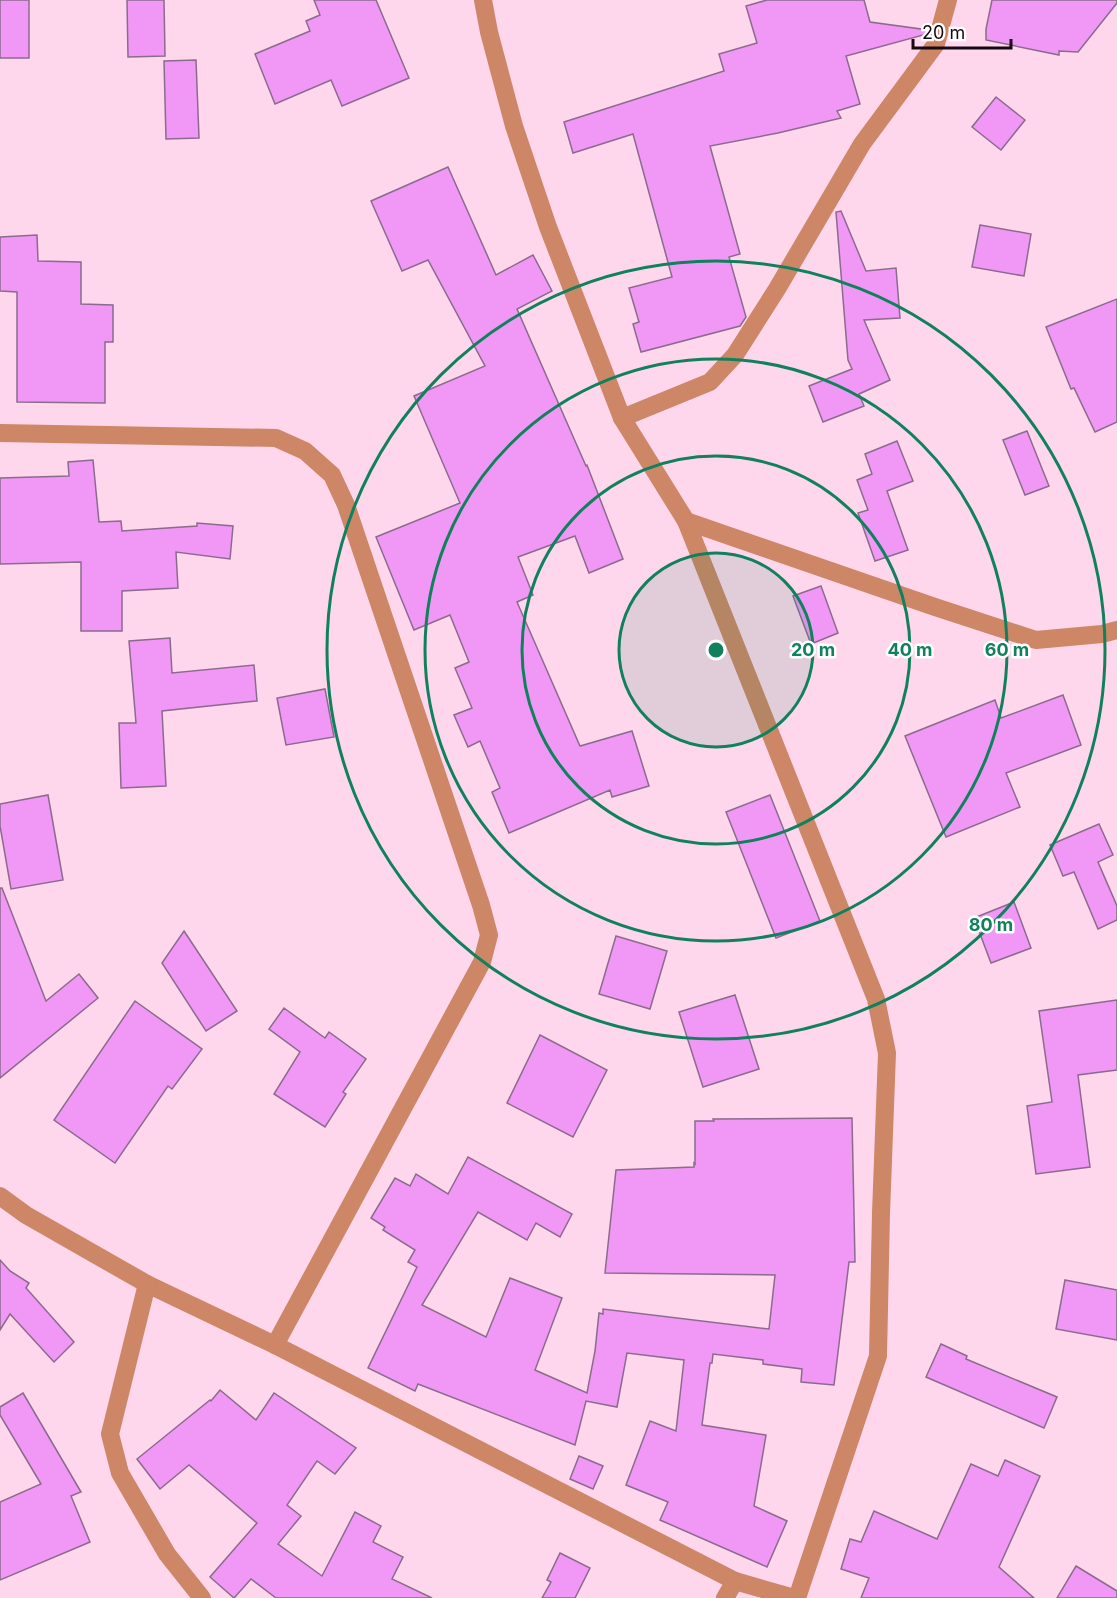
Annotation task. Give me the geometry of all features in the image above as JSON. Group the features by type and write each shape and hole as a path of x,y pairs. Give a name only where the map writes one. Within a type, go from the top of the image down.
{"street":[{"path":"0,1196 26,1215 147,1284 274,1345 735,1581 795,1598 878,1356 887,1053 876,999 686,521 622,418 548,227 514,126 489,32 483,0"},
{"path":"622,418 710,382 735,355 777,289 862,144 936,44 948,0"},
{"path":"0,433 276,438 305,451 332,475 346,505 482,905 489,935 482,962 274,1345"},
{"path":"686,521 935,607 1036,639 1102,634 1117,630"},
{"path":"147,1284 110,1434 120,1473 167,1554 202,1598"},
{"path":"726,1598 735,1581"}],"building":[{"path":"0,0 29,0 29,58 0,58"},
{"path":"127,0 164,0 165,56 128,57"},
{"path":"314,0 376,0 409,78 342,106 331,80 275,104 255,54 310,31 306,21 320,15"},
{"path":"767,0 864,0 870,22 928,30 927,34 846,56 860,104 837,111 841,118 710,146 740,254 729,257 746,317 740,326 641,352 633,324 639,322 629,288 672,277 633,134 573,153 564,122 724,71 719,54 757,43 746,6"},
{"path":"992,0 1117,0 1117,3 1078,52 1059,51 1059,55 986,40"},
{"path":"196,60 199,138 166,139 164,61"},
{"path":"996,97 1025,120 1001,150 972,127"},
{"path":"448,167 496,275 533,255 552,291 517,309 587,465 623,559 589,573 575,536 518,557 533,595 517,602 580,746 632,731 649,786 612,797 610,790 509,833 492,792 500,788 480,741 468,747 454,715 472,708 455,668 469,662 450,615 414,630 376,537 460,503 414,396 485,366 428,260 402,271 371,201"},
{"path":"841,211 866,271 896,268 900,318 864,320 890,380 859,394 864,406 823,422 809,386 852,369 848,360 836,212"},
{"path":"980,225 1031,234 1024,276 972,267"},
{"path":"37,235 38,261 81,262 81,304 113,305 113,342 105,342 105,403 17,402 17,292 0,291 0,237"},
{"path":"1117,299 1117,422 1095,432 1074,388 1071,389 1046,327"},
{"path":"1027,431 1049,486 1025,495 1003,440"},
{"path":"897,441 913,481 887,491 908,550 875,561 858,513 868,510 857,480 872,474 865,454"},
{"path":"93,460 99,522 121,521 122,531 197,526 197,523 233,526 230,559 176,552 178,588 122,591 122,631 81,631 81,562 0,564 0,478 69,476 68,462"},
{"path":"821,586 838,633 811,644 793,596"},
{"path":"170,638 172,673 254,665 257,701 162,711 166,786 121,788 119,723 136,723 129,641"},
{"path":"325,689 334,737 286,745 277,698"},
{"path":"1063,695 1081,745 1006,773 1020,807 946,837 905,736 995,700 1001,718"},
{"path":"48,795 63,880 11,889 0,826 0,804"},
{"path":"770,795 820,921 776,938 726,812"},
{"path":"1099,824 1113,855 1098,862 1117,906 1117,920 1098,929 1074,872 1063,876 1050,845"},
{"path":"0,888 2,888 46,1001 79,974 98,998 0,1078"},
{"path":"1014,902 1031,948 991,963 974,918"},
{"path":"184,931 237,1011 206,1031 162,963"},
{"path":"616,936 667,951 650,1009 599,994"},
{"path":"735,995 759,1069 703,1087 679,1012"},
{"path":"1117,1000 1117,1070 1078,1075 1090,1167 1036,1174 1027,1106 1052,1102 1039,1011"},
{"path":"135,1001 202,1049 172,1089 168,1086 115,1163 54,1120"},
{"path":"284,1008 325,1038 329,1032 366,1059 343,1092 346,1094 325,1127 274,1094 300,1052 269,1029"},
{"path":"540,1035 607,1070 573,1137 507,1103"},
{"path":"852,1118 855,1262 849,1262 834,1385 801,1382 802,1369 763,1364 763,1360 713,1354 712,1363 710,1363 702,1425 766,1435 754,1506 787,1521 767,1567 660,1520 668,1502 626,1485 650,1421 676,1431 684,1360 627,1353 617,1407 586,1401 575,1445 418,1384 415,1391 368,1368 417,1267 408,1262 415,1250 383,1230 385,1227 371,1218 395,1178 410,1186 416,1174 448,1194 468,1157 572,1214 560,1237 536,1223 527,1240 478,1212 422,1305 486,1337 510,1278 562,1298 535,1370 587,1393 599,1313 603,1314 603,1309 769,1329 775,1275 605,1273 616,1170 694,1167 695,1121"},
{"path":"0,1260 10,1271 29,1283 26,1288 74,1342 54,1362 10,1314 0,1330"},
{"path":"1065,1280 1117,1290 1117,1340 1056,1329"},
{"path":"941,1344 967,1356 966,1359 1057,1397 1044,1428 926,1377"},
{"path":"220,1390 256,1420 274,1393 356,1448 335,1474 317,1461 287,1505 301,1516 278,1544 322,1576 355,1512 381,1526 373,1542 403,1557 392,1579 432,1598 276,1598 251,1579 234,1598 210,1577 257,1523 189,1465 160,1489 137,1459 211,1401"},
{"path":"23,1393 81,1492 71,1496 90,1542 0,1580 0,1502 41,1484 0,1415 0,1407"},
{"path":"579,1456 603,1466 593,1489 570,1479"},
{"path":"1005,1460 1040,1476 999,1567 1034,1598 861,1598 869,1578 841,1569 850,1539 861,1542 874,1511 937,1539 971,1464 998,1476"},
{"path":"560,1553 590,1568 575,1598 542,1598 551,1582 547,1580"},
{"path":"1076,1566 1117,1591 1117,1598 1057,1598"}]}
